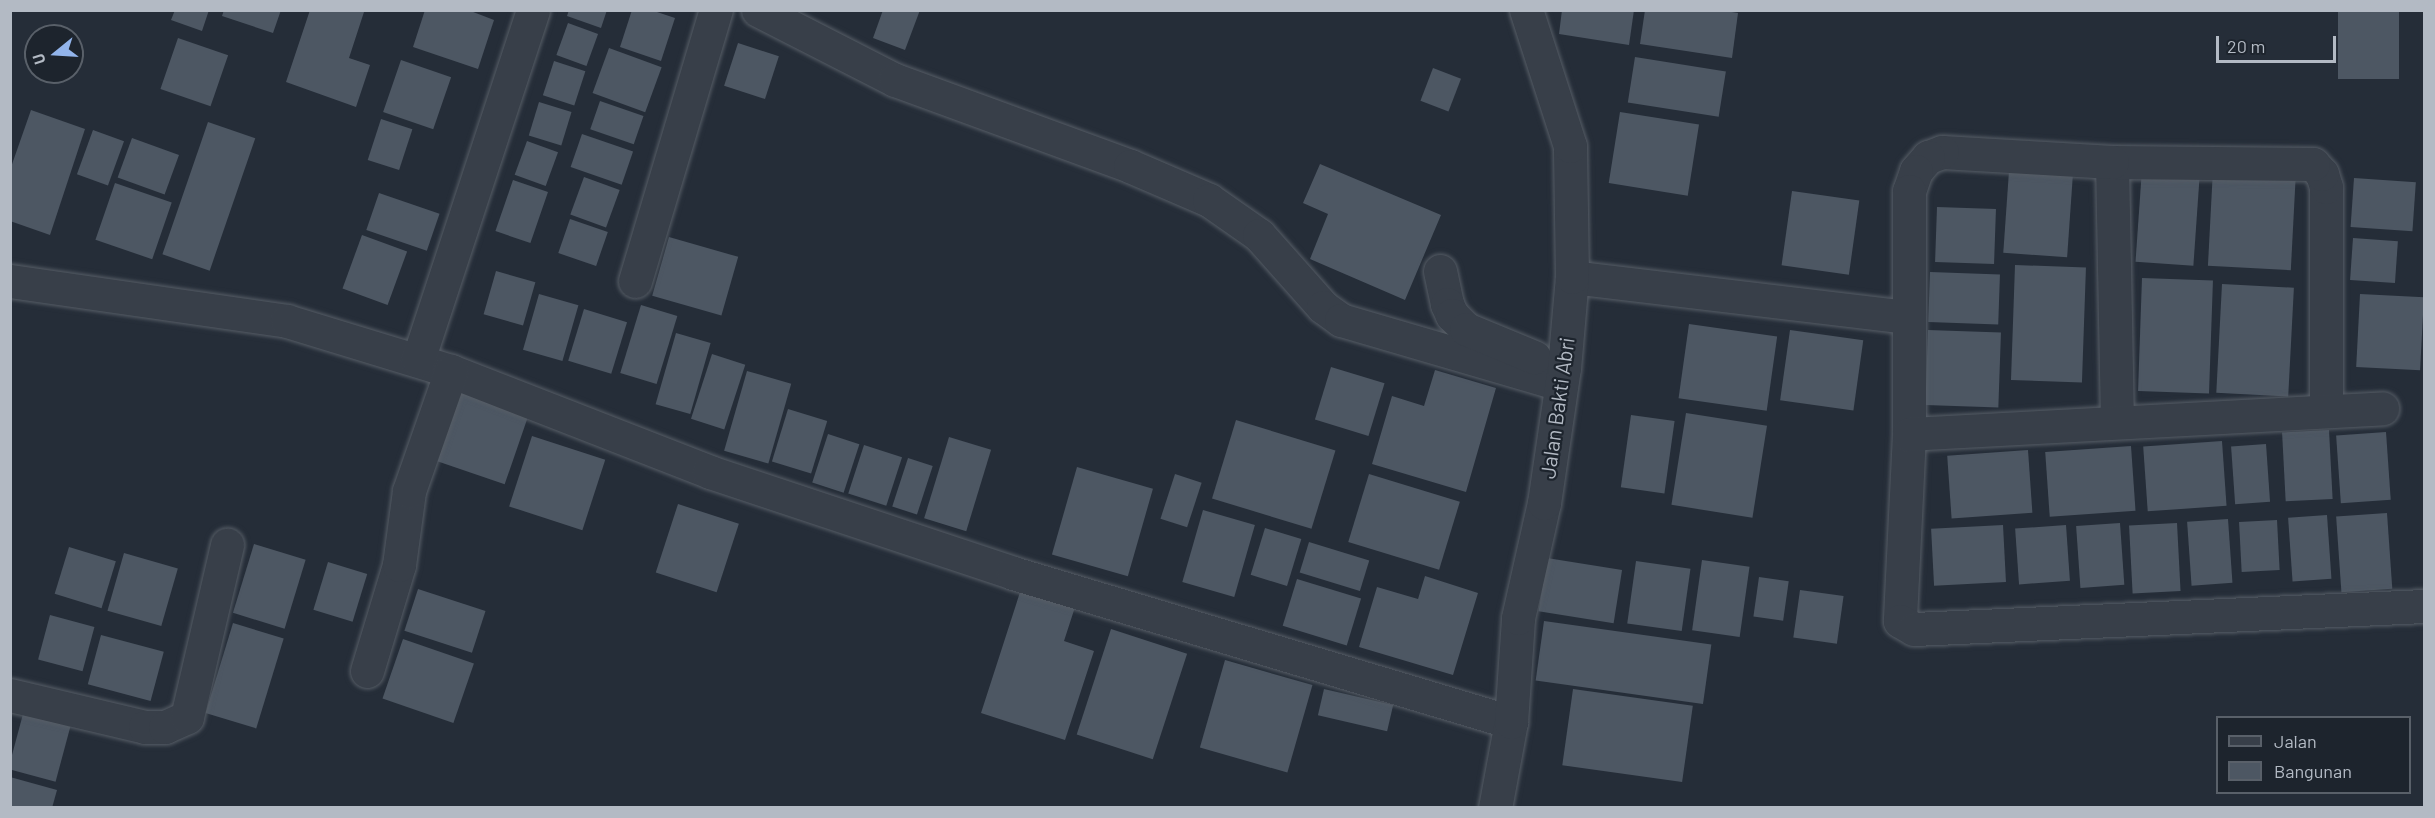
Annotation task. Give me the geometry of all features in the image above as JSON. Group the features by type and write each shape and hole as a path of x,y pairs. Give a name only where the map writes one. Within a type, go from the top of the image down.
{"street":[{"path":"418,360 533,10"},
{"path":"635,281 716,10"},
{"path":"758,10 895,80 1130,166 1209,200 1259,234 1323,307 1341,320 1562,376"},
{"name":"Jalan Bakti Abri","path":"1495,807 1511,722 1518,618 1544,503 1562,376 1572,277 1570,146 1526,10"},
{"path":"2326,410 2326,186 2322,174 2313,164 2112,162 1942,152 1928,157 1916,171 1909,191 1909,434 1900,621 1914,629 2424,606"},
{"path":"2112,162 2117,421"},
{"path":"1440,271 1447,304 1452,315 1466,329 1562,376"},
{"path":"1572,277 1909,317"},
{"path":"10,281 287,321 451,371 710,472 957,555 1511,722"},
{"path":"367,670 399,565 402,527 409,491 451,371"},
{"path":"1909,434 2382,408"},
{"path":"10,695 145,727 165,727 187,717 227,545"}],"building":[{"path":"175,10 209,10 202,31 171,20"},
{"path":"224,10 281,10 273,33 222,16"},
{"path":"310,10 364,12 349,58 370,65 356,107 286,82"},
{"path":"425,10 468,10 494,20 478,69 413,47"},
{"path":"569,10 607,10 601,28 567,16"},
{"path":"632,10 651,10 675,18 661,61 620,47"},
{"path":"883,10 920,10 905,50 873,38"},
{"path":"1562,10 1634,10 1629,45 1559,34"},
{"path":"1645,10 1719,10 1738,13 1732,58 1640,44"},
{"path":"2338,10 2399,10 2399,79 2338,79"},
{"path":"568,23 598,34 586,66 556,55"},
{"path":"178,38 228,55 211,106 160,89"},
{"path":"738,43 779,56 765,99 724,86"},
{"path":"609,48 662,67 645,112 593,93"},
{"path":"1635,57 1726,71 1719,117 1628,102"},
{"path":"401,60 451,77 433,129 383,112"},
{"path":"554,61 585,71 574,105 543,95"},
{"path":"1433,68 1461,79 1448,111 1420,101"},
{"path":"600,101 643,116 634,144 590,129"},
{"path":"539,102 572,112 561,145 529,135"},
{"path":"31,110 85,129 50,235 10,221 10,170"},
{"path":"1620,112 1699,125 1688,196 1609,183"},
{"path":"381,119 412,129 399,170 368,160"},
{"path":"208,122 255,138 210,271 162,254"},
{"path":"93,130 124,141 108,185 77,174"},
{"path":"582,134 633,152 622,185 571,167"},
{"path":"132,138 179,155 165,195 118,177"},
{"path":"527,141 558,152 546,186 515,175"},
{"path":"1320,164 1441,215 1405,300 1310,259 1328,214 1303,203"},
{"path":"2142,169 2200,173 2193,266 2136,262"},
{"path":"2213,169 2296,173 2291,270 2208,266"},
{"path":"2009,171 2073,175 2067,257 2003,253"},
{"path":"584,177 620,190 606,228 570,215"},
{"path":"2354,178 2416,182 2412,231 2351,227"},
{"path":"513,180 548,192 530,243 495,231"},
{"path":"115,183 172,203 152,259 95,240"},
{"path":"1792,191 1859,200 1849,275 1782,265"},
{"path":"379,193 440,214 427,251 366,230"},
{"path":"1937,207 1996,209 1994,264 1935,262"},
{"path":"570,219 608,232 596,266 558,253"},
{"path":"362,235 407,251 388,305 343,289"},
{"path":"669,237 738,257 721,315 652,296"},
{"path":"2353,238 2398,241 2395,283 2350,280"},
{"path":"2015,265 2086,267 2082,382 2011,380"},
{"path":"496,271 535,282 523,326 484,314"},
{"path":"1930,272 2000,274 1998,324 1928,322"},
{"path":"2142,278 2213,280 2209,393 2138,391"},
{"path":"2222,284 2294,288 2288,397 2216,393"},
{"path":"539,294 578,305 562,361 523,350"},
{"path":"2360,294 2424,297 2420,370 2356,367"},
{"path":"641,305 677,316 657,384 620,373"},
{"path":"584,309 627,322 611,374 568,361"},
{"path":"1689,324 1777,336 1767,411 1679,398"},
{"path":"1790,330 1863,340 1853,411 1780,400"},
{"path":"1928,330 2001,333 1998,408 1925,405"},
{"path":"676,333 711,343 690,414 656,404"},
{"path":"712,354 745,365 724,429 691,419"},
{"path":"1331,367 1385,383 1368,436 1315,420"},
{"path":"1435,370 1496,388 1466,492 1372,464 1392,396 1424,406"},
{"path":"747,371 791,384 768,463 724,451"},
{"path":"461,390 529,413 505,484 437,461"},
{"path":"788,409 827,421 811,474 772,462"},
{"path":"1686,413 1767,426 1752,518 1671,505"},
{"path":"1631,415 1675,421 1664,493 1621,487"},
{"path":"1236,420 1335,450 1311,529 1212,498"},
{"path":"2329,430 2333,499 2286,501 2282,432"},
{"path":"2386,432 2391,500 2341,503 2336,435"},
{"path":"828,434 859,444 844,493 812,483"},
{"path":"532,436 605,460 582,530 509,506"},
{"path":"949,437 991,450 966,531 924,518"},
{"path":"2222,441 2227,506 2148,511 2143,447"},
{"path":"2266,444 2270,502 2235,504 2231,446"},
{"path":"864,445 902,457 886,506 848,494"},
{"path":"2131,446 2136,511 2050,517 2045,452"},
{"path":"2028,450 2032,513 1952,518 1947,456"},
{"path":"908,458 933,466 917,515 892,507"},
{"path":"1077,467 1153,489 1128,576 1052,554"},
{"path":"1175,474 1202,483 1187,527 1160,519"},
{"path":"1369,474 1460,502 1439,570 1348,542"},
{"path":"678,504 739,524 717,592 656,572"},
{"path":"1203,510 1255,525 1234,597 1182,582"},
{"path":"2387,513 2392,589 2341,592 2336,517"},
{"path":"2327,515 2331,579 2293,582 2288,518"},
{"path":"2228,519 2232,583 2192,586 2187,522"},
{"path":"2277,520 2280,570 2242,572 2239,522"},
{"path":"2120,523 2124,585 2080,588 2076,526"},
{"path":"2177,523 2181,591 2133,593 2129,526"},
{"path":"2003,525 2006,582 1934,586 1931,529"},
{"path":"2066,525 2070,581 2019,584 2015,529"},
{"path":"1265,528 1301,539 1287,586 1251,575"},
{"path":"1309,542 1369,560 1360,591 1300,573"},
{"path":"254,544 306,560 285,629 233,613"},
{"path":"69,547 116,561 102,608 55,594"},
{"path":"124,553 178,568 161,626 107,611"},
{"path":"1547,558 1622,570 1614,623 1539,611"},
{"path":"1702,560 1750,567 1740,637 1692,630"},
{"path":"1636,561 1690,569 1682,631 1627,623"},
{"path":"328,562 367,574 353,622 313,610"},
{"path":"1425,576 1478,593 1453,675 1359,647 1377,587 1418,599"},
{"path":"1759,577 1789,581 1783,621 1753,617"},
{"path":"1297,579 1361,599 1347,645 1283,626"},
{"path":"1022,586 1076,604 1064,641 1094,651 1065,740 981,713"},
{"path":"418,589 486,611 472,653 404,631"},
{"path":"1800,590 1844,596 1837,644 1793,638"},
{"path":"50,615 94,627 83,671 38,659"},
{"path":"1544,621 1711,645 1703,704 1536,680"},
{"path":"233,623 284,638 256,728 206,713"},
{"path":"1111,629 1187,654 1153,759 1077,735"},
{"path":"101,635 164,652 151,701 88,684"},
{"path":"403,639 474,663 453,723 382,699"},
{"path":"1225,660 1312,685 1287,773 1200,747"},
{"path":"1324,689 1393,705 1387,731 1318,715"},
{"path":"1573,689 1693,706 1682,782 1562,765"},
{"path":"23,714 70,727 56,782 10,770"},
{"path":"10,777 57,790 52,808 10,808"}]}
